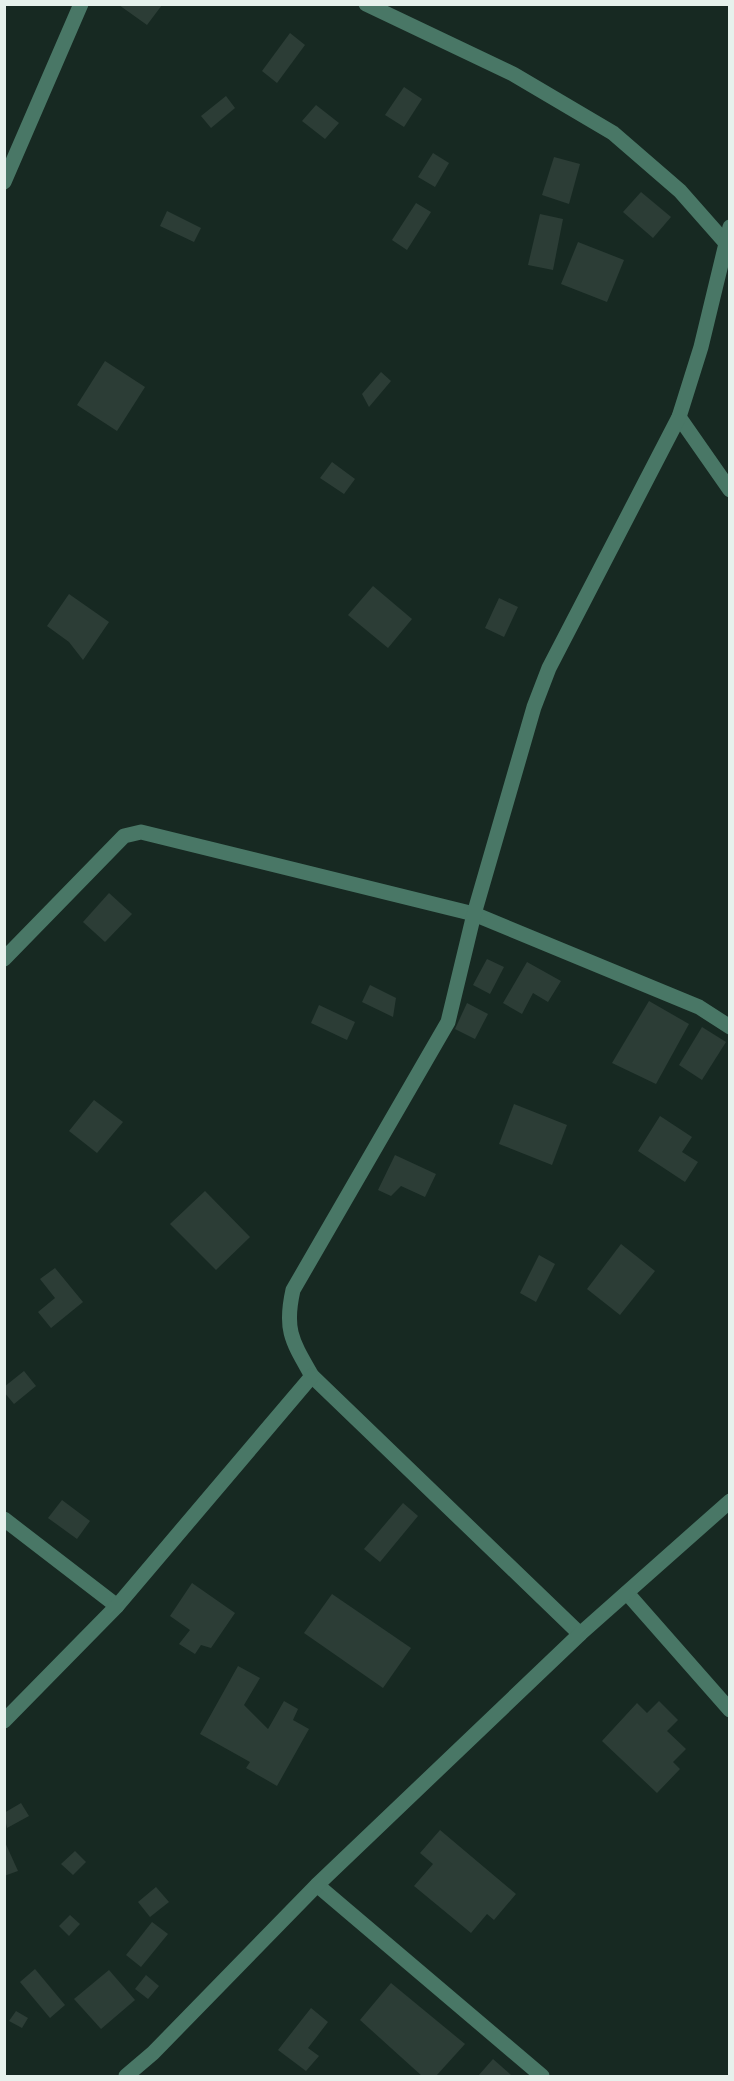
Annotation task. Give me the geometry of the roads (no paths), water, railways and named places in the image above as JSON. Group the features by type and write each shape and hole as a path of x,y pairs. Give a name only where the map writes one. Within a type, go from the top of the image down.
{"street":[{"path":"4,182 81,4"},
{"path":"366,4 513,74 613,133 727,234 700,347 679,417 549,668 534,707 474,914 450,1014 442,1035 293,1290 287,1316 293,1343 312,1376 580,1634"},
{"path":"679,417 729,490"},
{"path":"4,959 124,836 141,832 474,914 699,1007 729,1027"},
{"path":"4,1721 117,1606 312,1376"},
{"path":"126,2076 153,2053 317,1885 580,1634 729,1501"},
{"path":"4,1519 117,1606"},
{"path":"627,1593 729,1710"},
{"path":"317,1885 542,2076"}]}
